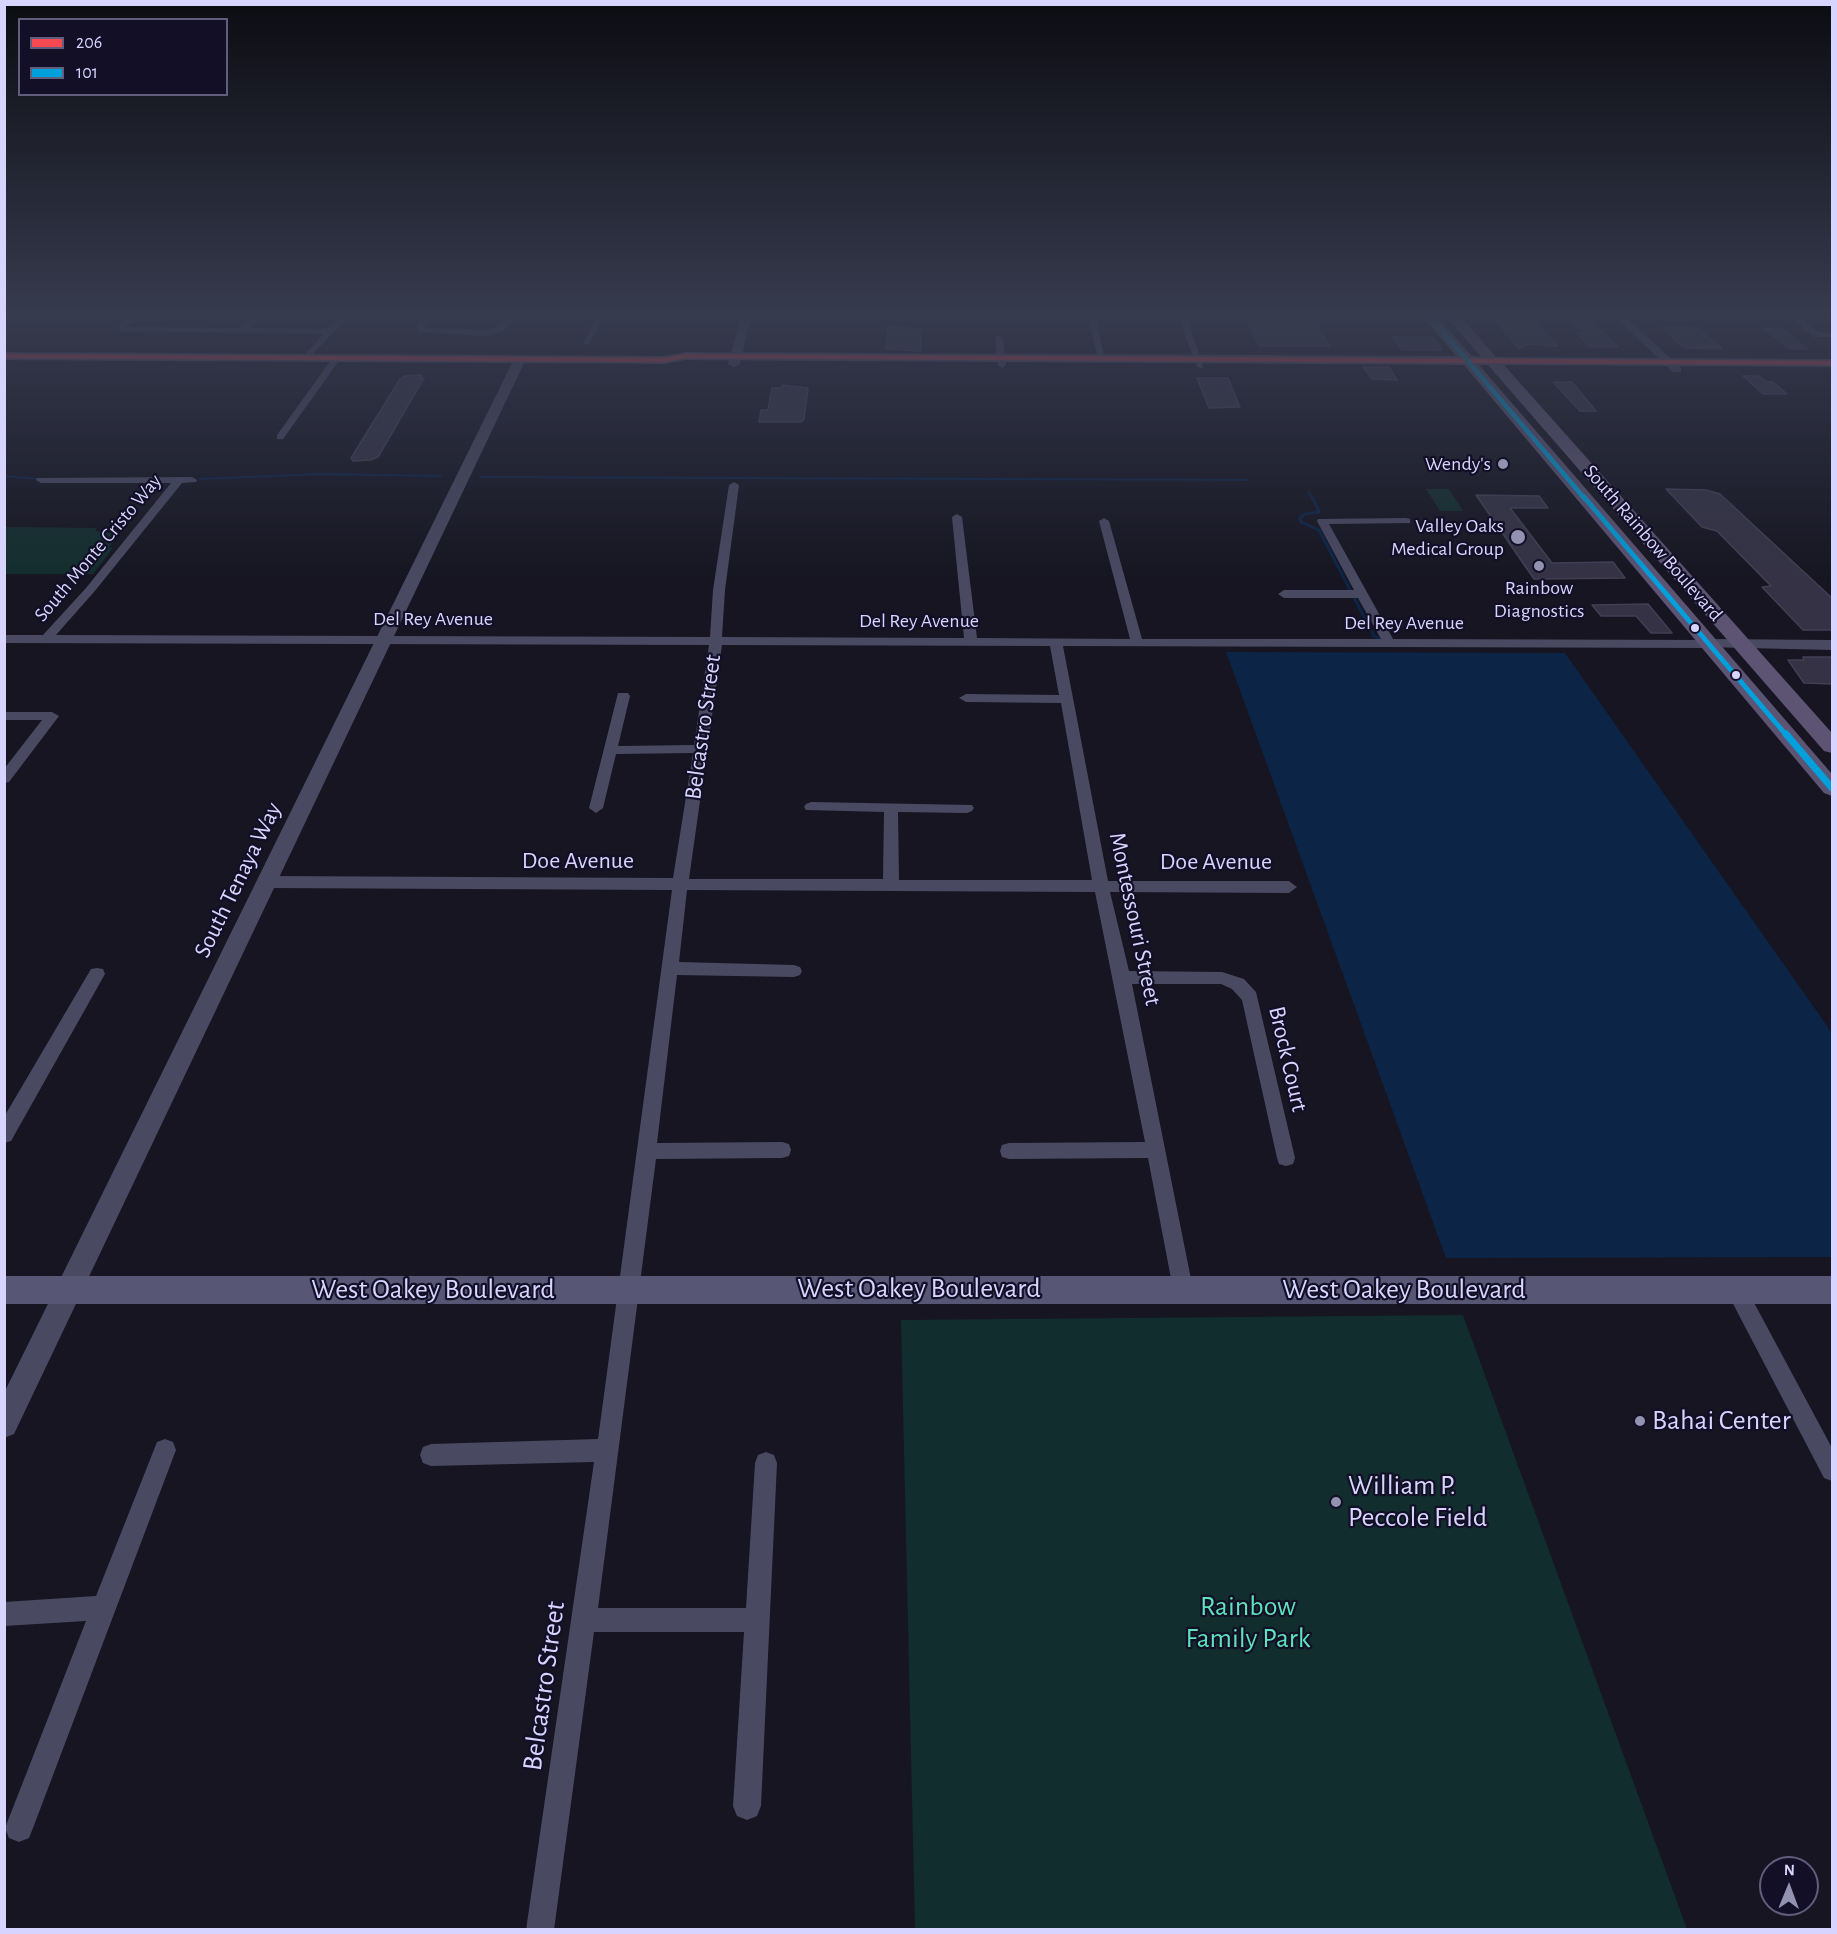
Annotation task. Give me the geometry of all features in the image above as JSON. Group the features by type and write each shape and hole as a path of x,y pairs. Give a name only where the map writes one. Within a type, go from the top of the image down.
{"main road":[{"name":"South Rainbow Boulevard","path":"1503,403 1833,788"},
{"name":"South Rainbow Boulevard","path":"1530,403 1833,746"},
{"path":"1527,431 1558,450 1581,475 1594,477"},
{"path":"1564,474 1579,479 1617,520 1648,537"},
{"name":"West Oakey Boulevard","path":"4,1290 1833,1290"}],"street":[{"path":"280,437 304,403"},
{"name":"South Tenaya Way","path":"4,1424 499,403"},
{"path":"41,480 192,480"},
{"name":"South Monte Cristo Way","path":"46,639 90,590 178,480"},
{"name":"Belcastro Street","path":"540,1929 630,1289 680,885 716,641 719,590 734,485"},
{"path":"957,517 970,642"},
{"path":"1389,644 1322,521 1406,520"},
{"path":"1104,521 1137,643"},
{"path":"1284,594 1362,594"},
{"name":"Del Rey Avenue","path":"4,639 1833,645"},
{"name":"Montessouri Street","path":"1056,643 1101,886 1122,977 1183,1289"},
{"path":"596,808 622,696"},
{"path":"966,698 1065,699"},
{"path":"4,716 52,716 4,779"},
{"path":"611,750 700,749"},
{"path":"811,807 967,808"},
{"path":"891,808 891,886"},
{"name":"Doe Avenue","path":"265,882 1289,886"},
{"path":"670,968 794,971"},
{"path":"4,1135 97,974"},
{"name":"Brock Court","path":"1122,977 1222,978 1238,984 1244,990 1250,997 1287,1158"},
{"path":"648,1151 782,1150"},
{"path":"1009,1151 1155,1150"},
{"path":"1737,1291 1833,1470"},
{"path":"19,1828 165,1450"},
{"path":"431,1455 608,1450"},
{"path":"747,1806 766,1463"},
{"path":"4,1614 104,1608"},
{"path":"584,1620 758,1620"}],"green space":[{"path":"1426,489 1449,489 1463,511 1440,511"},
{"path":"5,527 97,528 95,531 120,534 109,547 112,548 110,552 93,574 5,574"},
{"name":"Rainbow Family Park","path":"1463,1315 1687,1929 915,1929 901,1320"}],"water":[{"path":"1226,652 1565,653 1832,1033 1832,1257 1446,1258"}],"building":[{"path":"385,403 409,403 378,457 353,461 351,458"},
{"path":"769,403 806,403 804,419 801,422 759,422 761,410 768,410"},
{"path":"1207,403 1238,403 1240,407 1209,408"},
{"path":"1573,403 1590,403 1596,411 1580,411"},
{"path":"1666,489 1706,490 1720,494 1833,599 1833,630 1803,630 1762,587 1771,586 1717,531 1702,527"},
{"path":"1476,495 1539,496 1548,508 1510,508 1552,563 1613,562 1625,578 1534,579"},
{"path":"1648,604 1672,633 1651,633 1636,616 1601,616 1592,605"},
{"path":"1803,657 1833,657 1833,684 1804,683 1788,660 1804,660"}],"waterway":[{"path":"200,479 320,474 441,476"},
{"path":"4,476 39,479"},
{"path":"480,477 1248,480"},
{"path":"1309,492 1312,499"},
{"path":"1312,497 1319,511"},
{"path":"1319,512 1305,514 1300,518 1301,522 1319,530 1374,636 1379,639"}],"transit line":[{"name":"101","path":"1504,403 1832,788"}],"place":[{"name":"Wendy's","path":"1503,464"},
{"name":"Valley Oaks Medical Group","path":"1518,537"},
{"name":"Rainbow Diagnostics","path":"1539,566"},
{"name":"Bahai Center","path":"1640,1421"},
{"name":"William P. Peccole Field","path":"1336,1502"}]}
